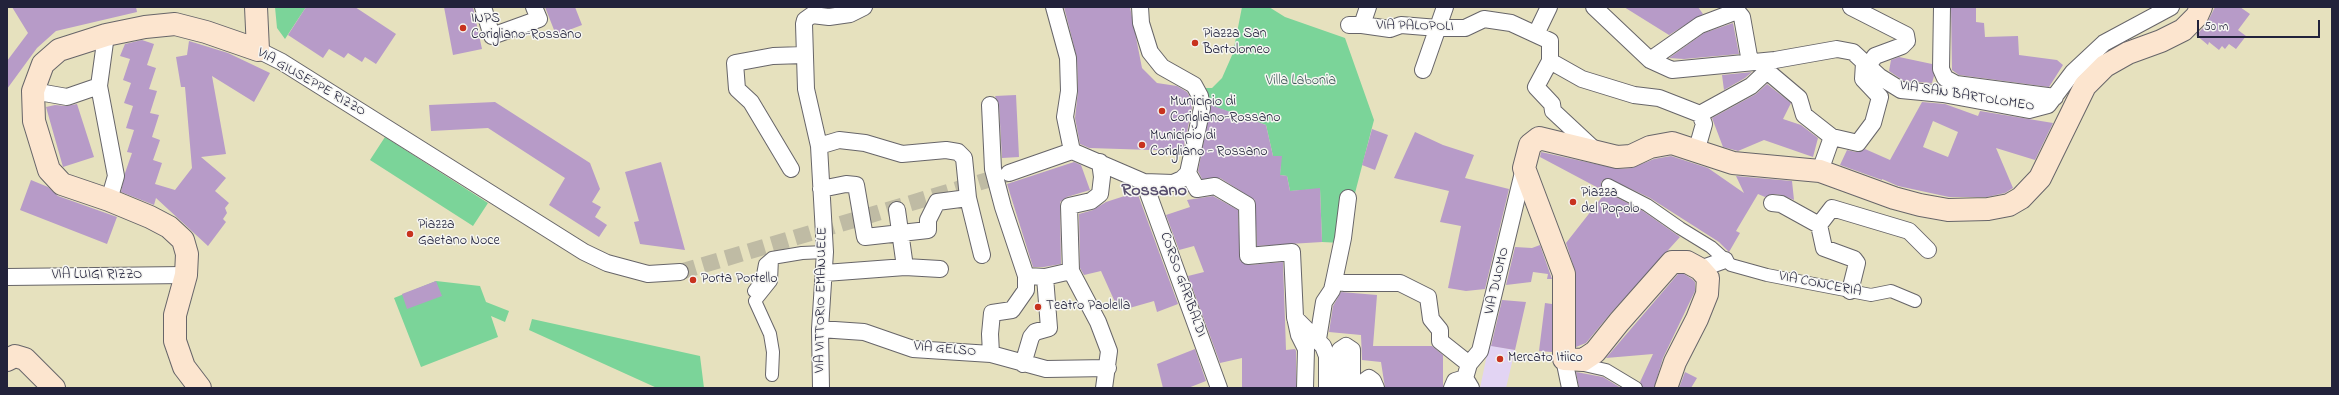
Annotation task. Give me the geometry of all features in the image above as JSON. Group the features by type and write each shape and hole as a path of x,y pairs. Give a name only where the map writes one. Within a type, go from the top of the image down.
{"main road":[{"path":"256,7 258,50"},
{"path":"1666,388 1675,362 1697,319 1707,294 1708,278 1700,269 1687,262 1672,262 1619,322 1595,352 1574,360 1564,274 1524,168 1530,145 1539,138 1617,157 1632,156 1650,147 1672,144 1733,163 1820,170 1856,182 1894,198 1920,205 1966,210 1988,209 2008,205 2021,198 2040,178 2085,86 2111,62 2128,53 2161,41 2183,30 2197,16 2202,7"},
{"name":"VIA GIUSEPPE RIZZO","path":"200,388 184,367 175,341 175,315 186,275 187,254 183,240 169,227 109,200 62,184 49,170 34,120 33,91 43,64 59,50 106,35 175,24 206,32 258,50"},
{"path":"7,360 15,356 25,359 54,388"}],"street":[{"path":"483,7 492,36 539,19 534,7"},
{"name":"VIA VITTORIO EMANUELE","path":"821,388 820,329 825,273 825,252 819,146 806,89 804,24 808,16 850,14 864,7"},
{"path":"1054,7 1068,58 1068,91 1065,117 1072,151"},
{"path":"1009,173 1072,151 1144,182 1173,183 1182,179 1188,173 1202,108 1200,96 1194,85 1162,67 1150,52 1141,23 1140,7"},
{"name":"VIA PALOPOLI","path":"1368,7 1356,25 1390,29 1401,25 1438,28 1465,28 1484,19 1511,23 1550,41 1550,61 1536,87 1552,104 1553,111 1597,152"},
{"path":"1423,70 1445,7"},
{"path":"1536,34 1549,7"},
{"name":"VIA SAN BARTOLOMEO","path":"1594,7 1650,60 1672,70 1750,62 1766,66 1836,49 1853,52 1890,85 1901,90 1943,94 2029,110 2048,105 2073,72 2104,43 2171,7"},
{"path":"1700,114 1751,86 1766,66 1799,98 1804,115 1832,137 1858,143 1873,122 1880,97 1863,79 1866,64 1875,56 1902,46 1907,41 1906,35 1851,7"},
{"path":"1942,7 1941,69 1945,78 1956,84 2055,97"},
{"path":"1650,60 1700,25 1714,13 1737,11 1742,16 1750,62"},
{"path":"106,35 99,86 116,176 109,200"},
{"name":"VIA GIUSEPPE RIZZO","path":"258,50 295,70 584,252 607,263 648,274 680,272"},
{"path":"791,169 751,102 737,89 735,62 772,56 804,55"},
{"path":"1550,61 1582,79 1634,95 1659,98 1700,114 1704,124 1696,152"},
{"path":"33,91 67,97 99,86"},
{"path":"990,105 993,169 1002,207 1026,276 1026,290 1012,310 992,313 990,334 991,354"},
{"path":"1820,170 1832,137"},
{"path":"819,146 839,140 865,143 902,154 946,150 958,152 964,158 968,198 982,255"},
{"path":"1100,162 1102,176 1100,194 1092,201 1069,206 1071,271 1098,322 1109,351 1108,368 1104,388"},
{"name":"VIA DUOMO","path":"1452,388 1455,381 1468,377 1480,351 1524,168"},
{"path":"1188,173 1197,189 1215,186 1247,205 1248,256 1292,252 1295,317 1299,335 1306,349 1305,388"},
{"name":"CORSO GARIBALDI","path":"1144,182 1219,388"},
{"path":"821,189 846,184 856,185 865,237 902,232 915,233 928,230 928,220 937,202 968,198"},
{"name":"VIA CONCERIA","path":"1608,185 1647,205 1711,247 1731,265 1768,275 1871,295 1890,291 1915,301"},
{"path":"1318,339 1324,302 1332,290 1334,281 1343,238 1348,198"},
{"path":"1772,203 1781,204 1819,225 1824,248 1854,259 1858,263 1850,291"},
{"path":"1819,225 1832,208 1908,231 1928,250"},
{"path":"897,210 902,232 905,267"},
{"path":"754,291 762,280 764,264 772,258 802,253 825,252"},
{"path":"772,258 771,281 755,302 770,334 773,352 772,375"},
{"path":"1700,269 1725,260"},
{"path":"825,273 905,267 940,269"},
{"path":"1026,276 1045,277 1071,271"},
{"name":"VIA LUIGI RIZZO","path":"7,277 186,275"},
{"path":"1023,364 1031,337 1035,332 1048,328 1045,277"},
{"path":"1334,281 1344,283 1400,283 1428,297 1431,319 1440,330 1440,341 1468,377"},
{"path":"1295,317 1318,339 1323,346 1327,356 1327,388"},
{"name":"VIA GELSO","path":"820,329 864,332 913,349 991,354 1023,364 1046,369 1108,368"},
{"path":"1340,388 1340,350 1346,346 1352,350 1352,388"},
{"path":"1570,388 1574,360 1584,365 1606,370 1636,388"},
{"path":"1364,388 1365,381 1369,378 1373,381 1376,388"}],"shaded area":[{"name":"Mercato Itiico","path":"1489,345 1515,350 1506,388 1480,388"}],"green space":[{"path":"275,7 306,7 285,39 277,28"},
{"name":"Villa Labonia","path":"1242,7 1269,7 1285,17 1345,38 1374,120 1342,243 1322,242 1320,189 1290,191 1287,176 1280,175 1281,156 1273,156 1266,125 1207,104 1206,88 1212,88 1222,78 1233,53"},
{"path":"385,137 488,203 473,226 370,160"},
{"path":"436,281 480,286 486,302 509,311 505,322 491,316 498,337 421,367 394,298"},
{"path":"532,319 700,356 704,388 657,388 529,330"}],"building":[{"path":"12,7 136,7 137,12 56,31 37,48 7,89 7,61 28,33"},
{"path":"306,7 355,7 396,34 376,64 365,57 362,62 348,53 344,58 329,49 323,58 288,35"},
{"name":"INPS Corigliano-Rossano","path":"444,7 473,7 482,49 453,55"},
{"path":"545,7 575,7 582,25 556,35"},
{"path":"1064,7 1130,7 1142,68 1157,83 1177,86 1187,92 1191,99 1192,108 1183,151 1089,148 1080,144 1075,118 1078,91 1077,58"},
{"path":"1624,7 1698,7 1703,14 1669,35"},
{"path":"1951,7 1976,7 1976,22 1984,23 1985,37 2018,36 2019,55 2057,60 2063,65 2049,87 1959,75 1952,70"},
{"path":"2215,7 2240,7 2250,14 2238,30 2246,36 2236,49 2229,44 2225,49 2222,46 2219,50 2209,42 2208,45 2196,35 2206,25"},
{"path":"1733,23 1739,54 1684,59 1669,58 1704,33"},
{"path":"142,40 154,44 147,65 156,68 149,89 157,91 150,113 159,115 152,137 160,140 153,160 162,163 155,184 175,190 192,168 185,87 181,87 176,57 187,55 189,41 228,53 270,73 254,102 212,76 226,154 201,157 226,178 215,191 229,203 225,208 227,213 223,219 226,222 208,246 156,198 154,205 121,192 125,173 132,153 127,152 134,130 126,128 133,106 124,103 131,83 123,80 130,59 120,56 125,44"},
{"path":"1899,57 1932,64 1934,76 1932,83 1904,81 1889,71 1891,60"},
{"path":"1752,72 1745,78 1724,90 1722,75"},
{"path":"1767,84 1791,103 1783,119 1801,125 1818,138 1813,157 1764,140 1738,151 1723,147 1712,118 1756,94"},
{"path":"1016,95 1019,157 1002,158 999,105 995,96"},
{"path":"495,102 590,163 600,189 592,202 601,207 595,217 607,225 599,237 549,205 565,178 488,128 431,131 429,105"},
{"path":"1922,102 1945,104 1978,116 1980,111 2053,123 2035,160 1996,148 2013,188 2005,193 1987,197 1949,197 1898,186 1840,165 1847,150 1856,152 1865,149 1890,160","holes":["1933,121 1958,132 1948,157 1923,147"]},
{"path":"77,104 94,157 63,167 46,107"},
{"path":"1211,105 1266,125 1273,156 1282,156 1280,175 1287,176 1290,191 1320,188 1322,242 1257,246 1255,200 1220,178 1202,179 1198,171"},
{"path":"1372,129 1388,135 1375,170 1362,165"},
{"path":"1415,132 1443,145 1474,155 1465,178 1509,189 1485,289 1466,291 1448,288 1461,226 1440,222 1449,191 1394,178"},
{"path":"1541,152 1618,169 1632,168 1654,159 1671,156 1708,168 1744,193 1736,176 1792,181 1794,200 1782,195 1773,194 1765,197 1758,194 1736,231 1740,233 1729,252 1719,242 1650,198 1608,178 1601,182 1604,191 1540,157"},
{"path":"661,162 685,250 640,244 634,222 639,221 625,172"},
{"path":"1074,162 1081,165 1090,190 1067,197 1060,202 1061,264 1033,267 1007,184"},
{"path":"31,180 48,187 58,196 117,217 107,244 20,210"},
{"path":"1137,192 1178,304 1157,312 1154,301 1119,311 1101,271 1084,275 1080,268 1079,214 1093,210 1106,202"},
{"path":"1606,192 1643,211 1680,237 1610,314 1586,343 1576,347 1576,274 1566,243"},
{"path":"1213,196 1238,210 1240,261 1249,265 1283,262 1286,350 1295,349 1296,351 1296,388 1242,388 1242,358 1220,363 1188,276 1204,272 1194,246 1179,250 1166,215 1190,207 1187,200"},
{"path":"1540,245 1552,279 1547,279 1548,274 1533,272 1531,282 1506,285 1515,247 1532,248"},
{"path":"1678,274 1684,274 1695,282 1695,291 1663,358 1654,388 1643,388 1640,382 1653,354 1606,358"},
{"path":"436,281 442,296 407,309 402,294"},
{"path":"1341,292 1377,295 1373,346 1432,346 1443,355 1443,388 1385,388 1381,362 1362,360 1361,335 1329,332 1333,306"},
{"path":"1502,300 1526,302 1515,350 1491,346"},
{"path":"1545,303 1552,304 1552,352 1539,351"},
{"path":"1195,349 1206,381 1188,388 1163,388 1157,364"},
{"path":"1576,372 1603,377 1621,388 1579,388"},
{"path":"1685,372 1697,378 1691,388 1679,388"}],"tunnel":[{"path":"680,272 1008,174"}],"place":[{"name":"INPS Corigliano-Rossano","path":"463,28"},
{"name":"Piazza San Bartolomeo","path":"1195,43"},
{"name":"Municipio di Corigliano-Rossano","path":"1162,111"},
{"name":"Municipio di Corigliano - Rossano","path":"1142,145"},
{"name":"Piazza del Popolo","path":"1573,202"},
{"name":"Piazza Gaetano Noce","path":"410,234"},
{"name":"Porta Portello","path":"693,280"},
{"name":"Teatro Paolella","path":"1038,307"},
{"name":"Mercato Itiico","path":"1500,359"}],"district":[{"name":"Rossano","path":"1154,192"}]}
